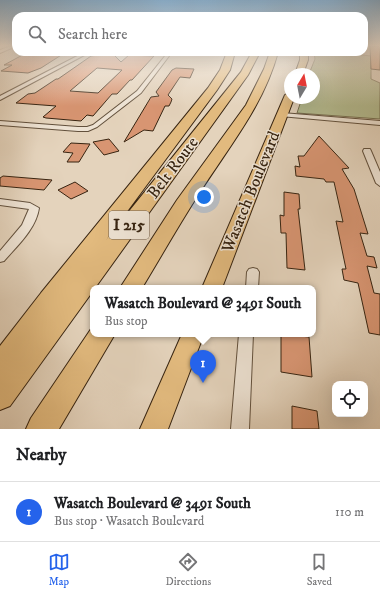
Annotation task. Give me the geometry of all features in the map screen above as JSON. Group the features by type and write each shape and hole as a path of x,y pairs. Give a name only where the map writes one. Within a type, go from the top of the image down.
{"highway":[{"path":"0,368 49,300 212,90 226,66"},
{"name":"Belt Route","path":"0,396 245,73 249,66"},
{"name":"Belt Route","path":"133,285 183,205 235,128 265,80 269,66"},
{"path":"42,429 100,337"}],"main road":[{"name":"Wasatch Boulevard","path":"213,285 286,104"},
{"path":"154,429 192,337"}],"street":[{"path":"0,98 61,66"},
{"path":"0,123 88,129 98,125 139,92 160,66"},
{"path":"282,115 380,123"},
{"path":"367,151 380,183"},
{"path":"0,202 25,205 34,208 33,217 30,222 0,258"},
{"path":"252,285 254,272"},
{"path":"240,429 246,337"}],"green space":[{"path":"312,66 371,66 371,79 380,83 380,119 297,113 300,104 320,104 320,68 311,68"}],"building":[{"path":"10,66 44,66 28,73 1,71"},
{"path":"77,66 145,66 117,94 112,94 93,116 87,115 81,121 43,117 56,106 16,103 28,94 35,93","holes":["97,68 122,70 98,93 70,91"]},
{"path":"371,66 380,66 380,70 371,69"},
{"path":"176,68 194,69 190,78 180,77 168,95 172,99 171,102 169,106 165,106 153,131 144,130 124,142 151,97 159,96 156,92 172,70"},
{"path":"319,136 349,168 342,169 354,189 368,234 360,233 367,256 374,257 377,268 367,266 374,293 380,294 380,335 369,333 358,283 344,280 342,269 346,269 336,221 343,222 334,182 326,182 324,179 296,176 295,166 300,167 298,156 304,156"},
{"path":"109,139 119,151 104,155 93,142"},
{"path":"71,143 90,144 79,162 67,162 73,153 63,152"},
{"path":"3,176 52,180 44,190 0,186 0,178"},
{"path":"75,182 88,191 71,199 58,190"},
{"path":"284,192 299,194 300,209 298,209 305,270 287,268 286,233 281,233 280,215 284,216"},
{"path":"281,337 309,337 312,377 281,372"},
{"path":"292,406 317,411 319,429 292,429"}],"place":[{"name":"Wasatch Boulevard @ 3491 South","path":"203,383"}]}
